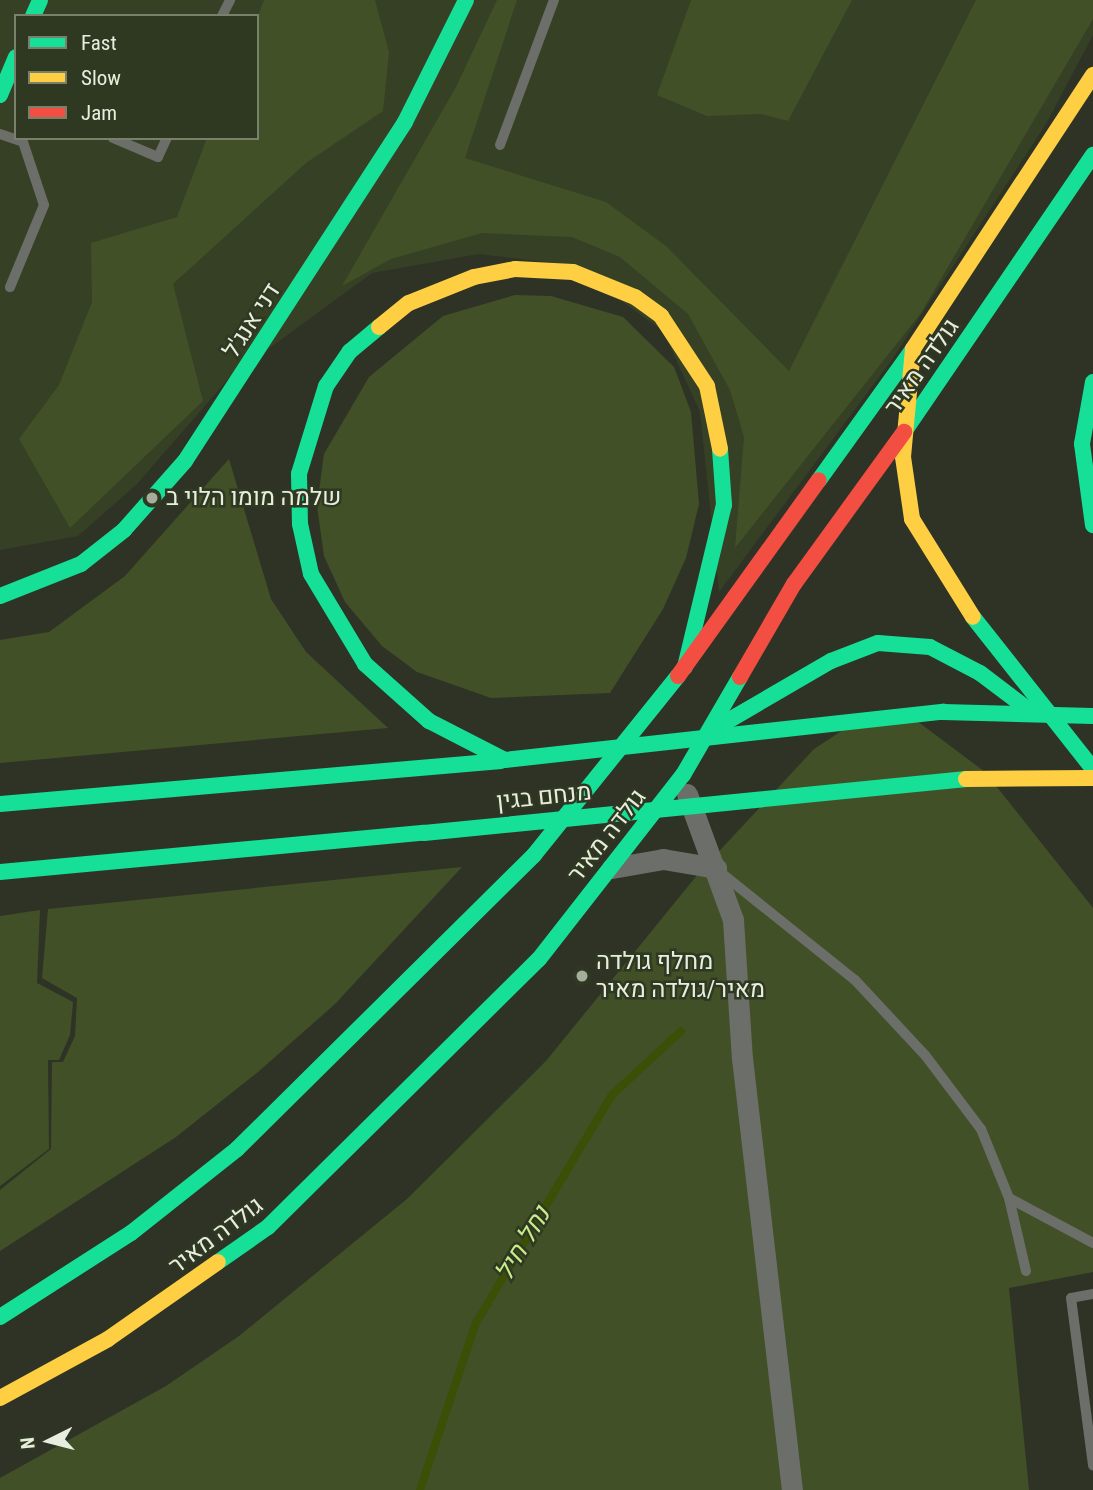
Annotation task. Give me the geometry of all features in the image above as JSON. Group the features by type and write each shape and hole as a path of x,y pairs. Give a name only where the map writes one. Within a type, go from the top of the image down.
{"main road":[{"name":"דני אנג'ל","path":"0,596 82,564 124,530 185,461 405,122 466,0"},
{"path":"6,94 14,64"},
{"name":"גולדה מאיר","path":"0,1317 141,1225 237,1149 364,1031 534,855 685,667 913,349 1093,75"},
{"name":"גולדה מאיר","path":"0,1398 119,1332 268,1227 415,1091 539,959 683,775 714,729 794,584 904,432 1093,155"},
{"path":"505,760 429,721 365,664 330,615 311,574 300,524 299,474 326,386 351,351 409,303 474,277 515,269 573,272 635,297 662,316 687,349 707,386 720,442 723,505 685,667"},
{"path":"913,349 904,432 904,488 930,558 1089,764"},
{"path":"1093,382 1082,444 1093,525"},
{"path":"714,729 855,649 904,643 930,647 980,673 1089,764"},
{"name":"מנחם בגין","path":"0,804 505,760 943,712 1093,716"},
{"name":"מנחם בגין","path":"0,872 424,833 859,785 1093,778"}],"street":[{"path":"683,775 733,920 742,1058 792,1490"},
{"path":"612,868 663,859 716,868"}],"lane":[{"path":"500,145 554,0"},
{"path":"10,287 44,205 23,142 17,140"},
{"path":"118,140 158,157 166,140"},
{"path":"716,868 855,981 925,1055 981,1129 1009,1198 1026,1271"},
{"path":"1009,1198 1093,1243"},
{"path":"1093,1294 1070,1298 1089,1419 1093,1466"}],"shaded area":[{"path":"0,0 1093,0 1093,35 1046,124 891,361 719,592 700,412 663,331 572,265 479,254 372,273 230,377 137,484 78,536 0,550"},
{"path":"264,0 375,0 389,52 383,111 306,163 173,284 203,401 70,528 19,439 59,385 92,302 91,243 177,217 206,140 259,140 259,14"},
{"path":"497,0 517,0 465,158 606,202 666,246 789,371 976,0 1093,0 1093,19 921,313 735,548 744,437 730,390 688,314 620,257 572,237 482,233 391,259 342,286 456,87"},
{"path":"691,0 852,0 788,121 761,114 707,116 657,95"},
{"path":"515,295 551,296 623,317 674,367 691,412 699,504 686,558 663,609 610,693 491,698 417,672 382,646 345,602 324,556 317,506 324,454 369,377 443,316"},
{"path":"229,459 271,599 306,652 388,728 0,763 0,640 49,632 125,576"},
{"path":"917,721 985,772 1093,908 1093,1272 1009,1288 1029,1490 0,1490 0,1478 166,1386 239,1336 407,1199 546,1061 698,874 814,749 849,726"},
{"path":"462,867 335,1004 258,1072 176,1137 0,1251 0,1190 51,1149 52,1062 63,1062 75,1036 77,998 42,978 48,909"},
{"path":"40,910 37,983 73,1002 70,1035 59,1060 48,1060 49,1149 0,1186 0,916"}],"waterway":[{"name":"נחל חיל","path":"420,1490 476,1323 612,1095 681,1031"}],"traffic: fast":[{"path":"34,14 40,0"},
{"path":"0,596 81,564 124,530 185,461 405,122 466,0"},
{"path":"0,95 14,62"},
{"path":"906,429 1093,155"},
{"path":"379,327 350,351 326,386 299,474 300,524 311,574 365,664 429,721 505,760"},
{"path":"819,480 913,349"},
{"path":"1093,382 1082,444 1093,525"},
{"path":"685,667 724,505 720,449"},
{"path":"973,617 1093,769"},
{"path":"714,729 831,661 878,643 930,647 980,673 1029,710"},
{"path":"0,1317 131,1233 237,1149 534,855 678,676"},
{"path":"218,1262 268,1227 539,959 683,775 740,677"},
{"path":"505,760 943,712 1093,716"},
{"path":"0,804 501,761"},
{"path":"424,833 966,779"},
{"path":"0,872 424,833"}],"traffic: slow":[{"path":"913,349 1093,75"},
{"path":"379,327 409,303 474,277 515,269 573,272 635,297 661,316 707,386 720,449"},
{"path":"913,349 903,457 912,519 973,617"},
{"path":"966,779 1093,778"},
{"path":"0,1398 108,1339 218,1262"}],"traffic: jam":[{"path":"740,677 794,584 904,432"},
{"path":"678,676 819,480"}],"place":[{"name":"שלמה מומו הלוי ב","path":"152,498"},
{"name":"מחלף גולדה מאיר/גולדה מאיר","path":"582,976"}]}
